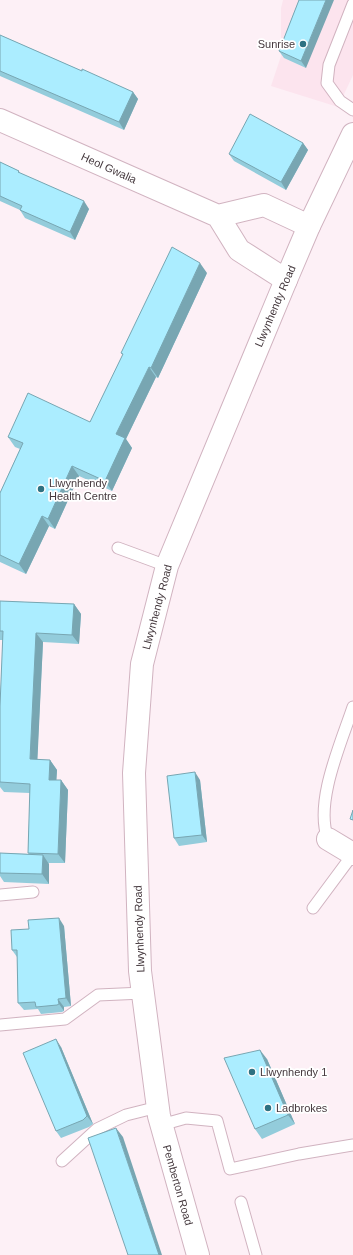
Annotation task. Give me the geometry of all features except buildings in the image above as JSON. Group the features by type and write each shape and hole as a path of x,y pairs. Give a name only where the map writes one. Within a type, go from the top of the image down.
{"main road":[{"name":"Heol Gwalia","path":"0,120 218,216"},
{"name":"Llwynhendy Road","path":"159,1116 140,971 134,773 142,664 167,566 309,226 353,134"},
{"path":"286,280 239,250 218,216 264,205 309,226"},
{"path":"328,839 353,854"},
{"name":"Pemberton Road","path":"159,1116 198,1255"}],"lane":[{"path":"353,4 329,65 327,84 340,101 353,110"},
{"path":"118,548 167,566"},
{"path":"328,839 324,830 323,812 330,778 353,707"},
{"path":"313,908 353,854"},
{"path":"0,895 33,892"},
{"path":"0,1025 65,1019 98,995 143,993"},
{"path":"62,1161 97,1129 126,1115 217,1121 230,1169 299,1154 353,1145"},
{"path":"242,1202 256,1255"}],"shaded area":[{"path":"283,0 353,0 353,75 338,107 271,86 281,56 281,8"}],"place":[{"name":"Sunrise","path":"303,44"},
{"name":"Llwynhendy Health Centre","path":"41,489"},
{"name":"Llwynhendy 1","path":"252,1072"},
{"name":"Ladbrokes","path":"268,1108"}]}
